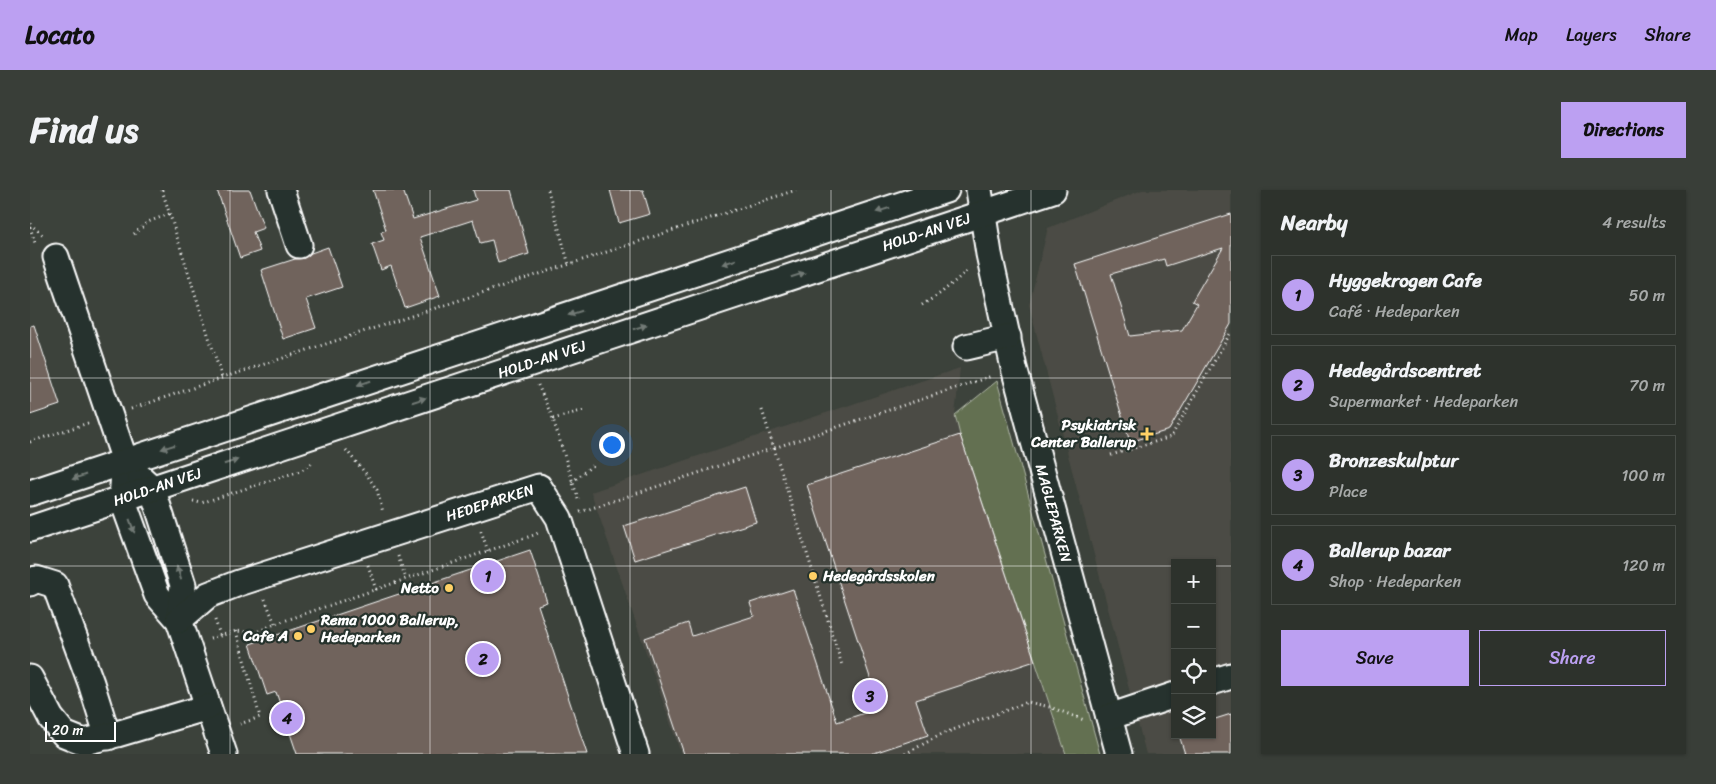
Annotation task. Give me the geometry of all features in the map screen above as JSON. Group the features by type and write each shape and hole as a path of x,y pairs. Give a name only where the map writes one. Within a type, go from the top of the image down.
{"street":[{"path":"281,190 299,245"},
{"path":"30,493 946,190"},
{"name":"HOLD-AN VEJ","path":"30,529 981,202 1053,190"},
{"name":"MAGLEPARKEN","path":"981,202 989,254 1014,368 1119,754"},
{"path":"56,258 125,462 122,498 156,595 179,620 224,754"},
{"path":"966,347 1008,337"},
{"path":"125,462 152,488 183,585 179,620"},
{"name":"HEDEPARKEN","path":"179,620 208,595 239,583 539,487 559,518 636,754"},
{"path":"30,583 36,579 55,585 108,737"},
{"path":"1216,681 1231,676"},
{"path":"30,678 51,718 64,734 84,742 108,737 208,707"},
{"path":"1109,716 1171,696"}],"path":[{"path":"162,190 222,378"},
{"path":"548,190 569,265"},
{"path":"30,442 796,190"},
{"path":"134,234 148,222 169,214"},
{"path":"922,305 941,293 968,270"},
{"path":"1111,454 1171,437 1231,332"},
{"path":"220,635 236,631 254,632 534,535 559,518 1014,368"},
{"path":"553,420 584,410"},
{"path":"762,410 842,665"},
{"path":"342,445 367,475"},
{"path":"572,482 594,464"},
{"path":"369,569 376,590"},
{"path":"266,602 274,624"},
{"path":"236,631 260,717 236,725"},
{"path":"905,754 942,734 1028,702 1050,707 1091,722 1109,716"}],"shaded area":[{"name":"Psykiatrisk Center Ballerup","path":"1142,190 1231,190 1231,754 1146,754 1029,305 1048,228"},
{"name":"Hedegårdsskolen","path":"960,368 955,415 960,435 1066,754 681,754 591,492"}],"green space":[{"path":"997,381 1100,754 1066,754 960,435 955,415"}],"building":[{"path":"217,190 250,190 264,228 253,232 260,251 240,258"},
{"path":"373,190 403,190 413,219 476,200 473,190 511,190 529,254 498,263 492,240 480,243 473,220 420,237 440,296 405,308 391,266 381,270 372,244 384,240 381,232 386,230"},
{"path":"610,190 643,190 650,214 619,223"},
{"path":"1231,214 1231,324 1169,430 1130,442 1075,264","holes":["1223,248 1192,301 1197,304 1182,330 1130,336 1111,274 1164,259 1166,266"]},
{"path":"328,247 342,287 306,299 316,328 283,339 261,270 304,258 311,253"},
{"path":"34,325 60,405 30,415 30,326"},
{"name":"Hedegårdsskolen","path":"960,435 1035,661 916,700 928,735 871,754 684,754 645,638 688,623 692,636 754,616 750,603 793,589 837,722 880,708 807,485"},
{"path":"745,487 756,522 635,560 624,526"},
{"path":"530,550 547,602 538,605 587,754 297,754 276,692 267,695 250,644"},
{"path":"1231,714 1231,754 1185,754 1180,739 1216,739 1216,719"}],"place":[{"name":"Psykiatrisk Center Ballerup","path":"1147,434"},
{"name":"Hyggekrogen Cafe","path":"488,576"},
{"name":"Hedegårdsskolen","path":"813,576"},
{"name":"Netto","path":"449,588"},
{"name":"Rema 1000 Ballerup, Hedeparken","path":"311,629"},
{"name":"Cafe A","path":"298,636"},
{"name":"Hedegårdscentret","path":"483,659"},
{"name":"Bronzeskulptur","path":"870,696"},
{"name":"Ballerup bazar","path":"287,718"}]}
